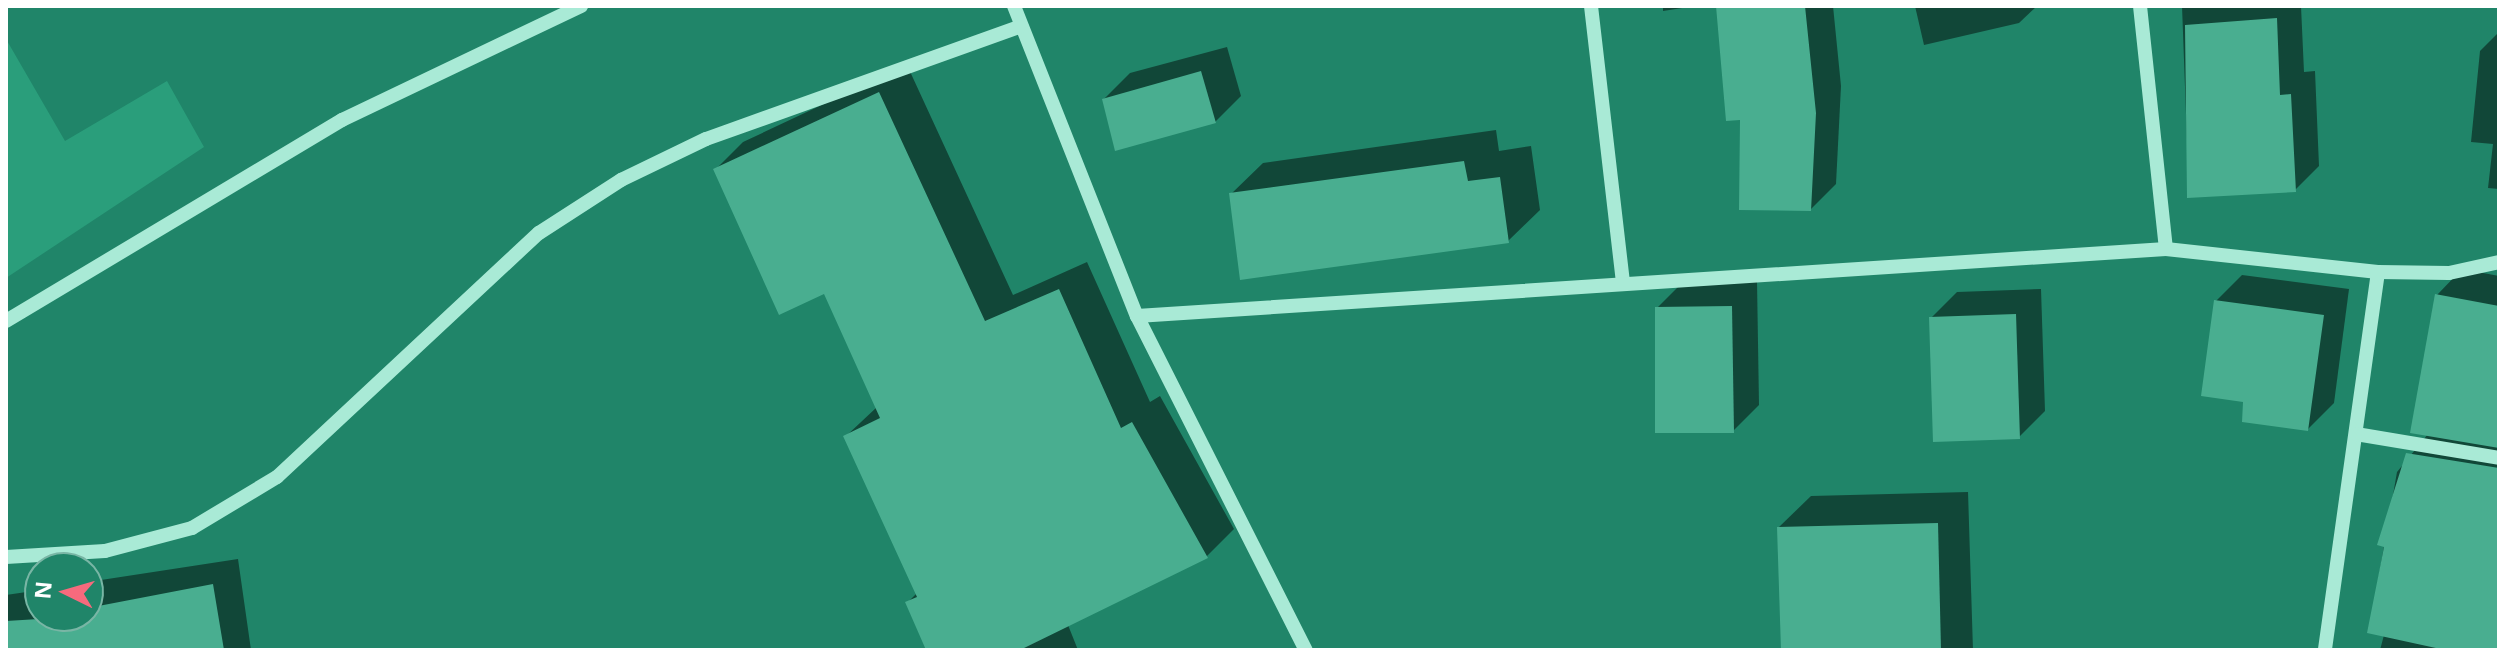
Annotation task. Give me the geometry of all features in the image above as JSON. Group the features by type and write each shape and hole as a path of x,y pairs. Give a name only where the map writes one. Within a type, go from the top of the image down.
{"street":[{"path":"6,321 342,120 581,6"},
{"path":"1014,6 1019,27 1137,316 1306,650"},
{"path":"1591,6 1623,281"},
{"path":"2140,6 2166,249"},
{"path":"6,557 105,551 192,528 277,477 539,233 621,180 706,139 1019,27"},
{"path":"1137,316 1623,281 2166,249 2378,272 2449,273 2499,262"},
{"path":"2325,650 2378,272"},
{"path":"2356,434 2499,458"}],"green space":[{"path":"6,39 65,141 167,81 204,147 6,278"}],"building":[{"path":"1716,6 1805,6 1816,113 1811,211 1739,210 1740,120 1726,121"},
{"path":"2277,18 2280,95 2291,94 2296,192 2187,198 2185,25"},
{"path":"1201,71 1216,123 1115,151 1102,99"},
{"path":"879,92 985,321 1059,289 1121,428 1132,422 1208,558 1020,650 926,650 905,602 917,597 843,436 880,418 824,294 779,315 713,169"},
{"path":"1464,161 1468,181 1500,177 1509,243 1240,280 1229,193"},
{"path":"2435,294 2499,306 2499,448 2410,433"},
{"path":"2214,300 2324,315 2308,431 2242,422 2243,402 2201,396"},
{"path":"1732,306 1734,433 1655,433 1655,307"},
{"path":"2016,314 2020,439 1933,442 1929,317"},
{"path":"2406,453 2499,468 2499,650 2445,650 2367,633 2384,547 2377,545"},
{"path":"1938,523 1941,650 1781,650 1777,527"},
{"path":"213,584 224,650 6,650 6,621 24,620 24,632 104,632 104,605"}]}
